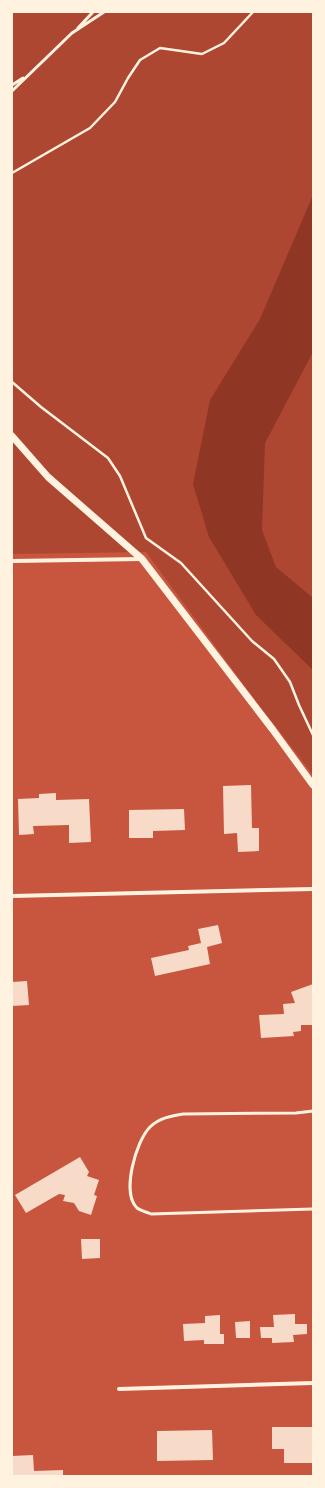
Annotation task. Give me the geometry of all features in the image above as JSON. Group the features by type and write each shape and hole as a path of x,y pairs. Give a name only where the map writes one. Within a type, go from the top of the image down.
{"street":[{"path":"12,436 48,477 142,559 274,730 313,784"},
{"path":"12,562 142,559"},
{"path":"12,896 313,888"},
{"path":"119,1389 313,1384"}],"lane":[{"path":"12,91 93,12"},
{"path":"72,33 104,12"},
{"path":"12,85 29,73"},
{"path":"313,1111 296,1113 183,1114 168,1116 159,1120 150,1127 143,1137 135,1154 131,1189 132,1200 137,1208 151,1214 313,1209"}],"path":[{"path":"12,173 90,128 115,102 140,60 160,48 202,54 224,43 253,12"},
{"path":"12,382 41,407 108,458 120,476 146,538 181,563 252,641 274,659 290,682 313,735"}],"shaded area":[{"path":"12,12 313,12 313,775 246,688 146,552 12,554"},
{"path":"313,195 313,352 265,443 262,530 276,567 313,598 313,670 256,615 209,537 193,484 210,400 260,319"}],"building":[{"path":"251,785 252,828 259,828 259,851 238,852 237,833 224,834 223,786"},
{"path":"56,793 56,800 89,799 91,842 69,843 69,825 33,826 34,834 19,835 18,799 39,798 39,794"},
{"path":"184,809 185,830 153,831 153,838 129,838 129,810"},
{"path":"218,925 222,943 207,947 210,964 155,976 151,958 189,950 188,946 201,943 198,929"},
{"path":"27,981 29,1005 12,1006 12,982"},
{"path":"313,984 312,1025 301,1025 301,1031 293,1032 294,1036 261,1038 259,1015 284,1014 283,1004 295,1003 291,992"},
{"path":"80,1157 89,1172 87,1176 99,1180 94,1195 97,1196 91,1215 79,1211 74,1203 63,1201 65,1195 59,1194 26,1213 15,1195"},
{"path":"81,1239 100,1239 100,1258 82,1259"},
{"path":"295,1314 295,1324 307,1324 307,1334 293,1335 294,1342 272,1343 272,1338 261,1338 260,1327 274,1327 273,1315"},
{"path":"220,1315 220,1334 224,1334 224,1344 204,1344 204,1340 184,1341 183,1324 205,1323 205,1316"},
{"path":"250,1321 250,1338 236,1338 235,1322"},
{"path":"272,1427 313,1427 313,1463 284,1463 284,1449 272,1449"},
{"path":"212,1430 213,1460 157,1461 157,1431"},
{"path":"33,1455 34,1471 63,1470 63,1476 12,1476 12,1456"}]}
